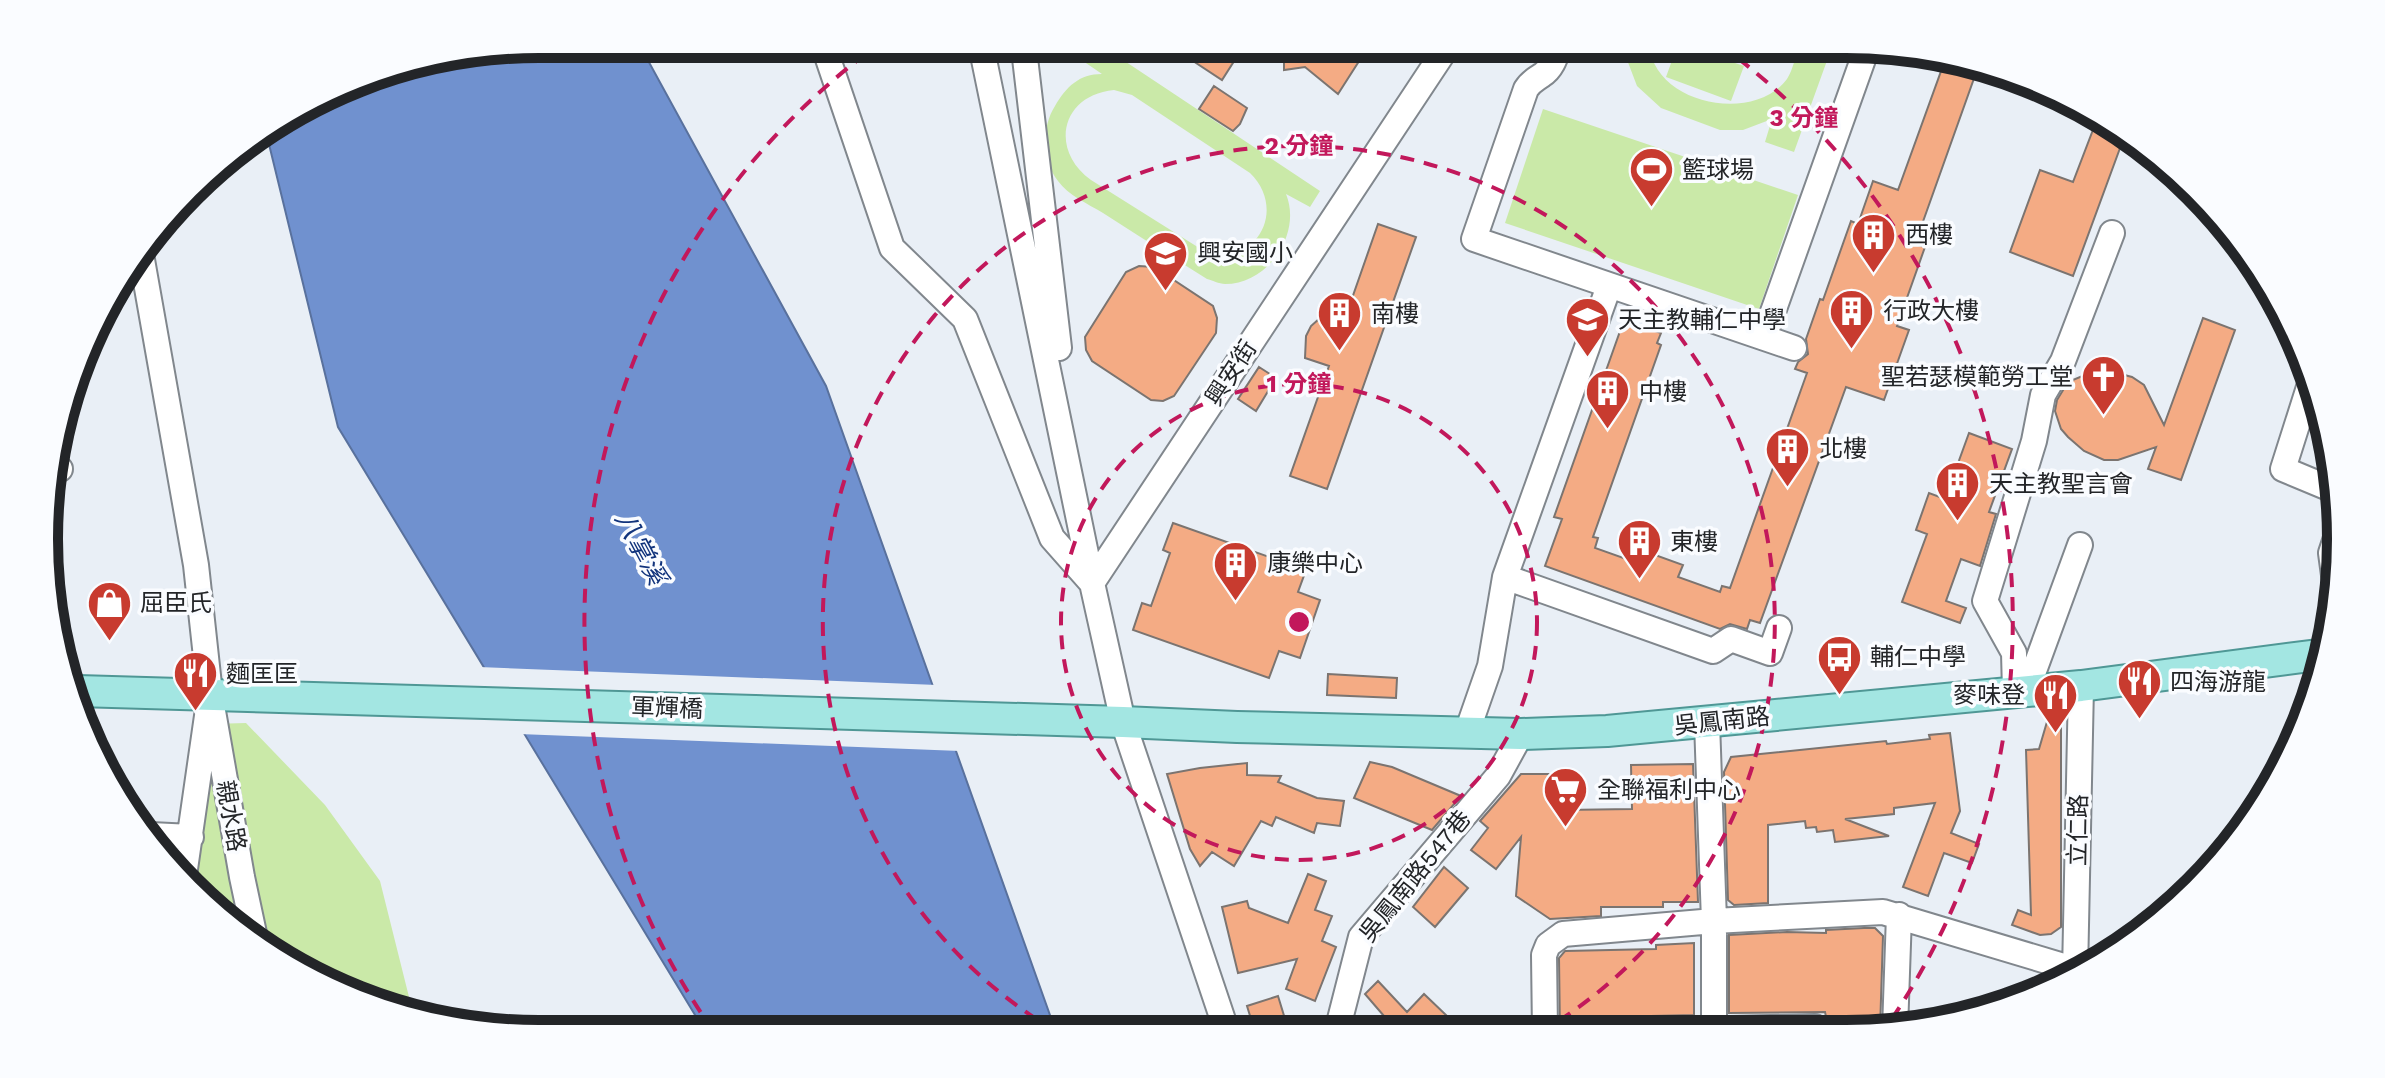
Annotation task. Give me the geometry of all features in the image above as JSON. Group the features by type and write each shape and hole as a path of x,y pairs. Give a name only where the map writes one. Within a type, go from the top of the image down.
{"main road":[{"name":"吳鳳南路","path":"1123,722 1521,734 1607,731 2081,686 2313,656"},
{"path":"83,691 210,694"},
{"name":"軍輝橋","path":"210,694 1123,722"}],"street":[{"path":"828,58 892,248 965,319 1052,538 1092,583"},
{"path":"984,58 1123,722 1223,1020"},
{"path":"1025,58 1077,505"},
{"name":"興安街","path":"1092,583 1440,58"},
{"path":"1555,58 1544,74 1533,79 1526,89 1474,239 1794,348"},
{"path":"1764,337 1863,59"},
{"path":"2021,691 2014,653 1985,601 2034,441 2043,395 2063,361 2112,233"},
{"path":"143,266 196,565 210,694 186,865"},
{"path":"1467,732 1490,666 1505,577 1609,286"},
{"path":"2306,398 2283,469 2324,486"},
{"path":"2021,691 2080,545"},
{"path":"1505,577 1713,651 1731,639 1770,653 1779,628"},
{"name":"立仁路","path":"2077,961 2081,686"},
{"name":"親水路","path":"210,694 252,925"},
{"path":"1707,722 1714,1020"},
{"name":"吳鳳南路547巷","path":"1340,1020 1361,937 1498,776 1521,734"},
{"path":"160,835 191,837"},
{"path":"1545,1020 1544,955 1555,939 1563,934 1714,921 1883,912 2065,967"},
{"path":"1895,1017 1899,915"}],"green space":[{"path":"1085,58 1120,58 1320,191 1310,207 1286,194 1290,209 1289,225 1278,254 1268,266 1241,282 1223,284 1207,279 1062,186 1046,154 1050,115 1059,99 1080,79 1102,74 1083,61","holes":["1114,90 1132,95 1250,173 1261,188 1266,203 1266,218 1261,232 1251,244 1238,251 1222,254 1204,251 1091,180 1069,154 1067,126 1072,113 1082,102 1096,94"]},
{"path":"1626,58 1653,58 1668,82 1686,94 1730,104 1752,101 1772,93 1787,79 1796,58 1828,58 1794,152 1765,142 1772,119 1743,130 1720,130 1661,108 1637,86"},
{"path":"1673,58 1720,58 1744,66 1731,101 1666,77"},
{"name":"籃球場","path":"1543,109 1798,195 1759,309 1505,223"},
{"path":"246,723 325,805 380,881 410,1003 355,983 298,956 246,921 189,868 211,724"}],"water":[{"name":"八掌溪","path":"647,58 826,386 1052,1020 698,1020 338,427 268,142 298,122 355,95 445,67 508,59"}],"pier":[{"path":"479,667 937,685 960,751 519,734"}],"building":[{"path":"1191,58 1236,58 1222,80"},
{"path":"1284,58 1361,58 1338,94 1305,67 1284,70"},
{"path":"1942,68 1975,76 1915,244 1925,247 1897,326 1909,330 1884,400 1846,387 1760,623 1750,620 1747,629 1730,624 1720,629 1545,566 1562,519 1554,517 1624,320 1661,333 1657,343 1661,345 1593,537 1598,538 1595,548 1643,565 1647,552 1683,565 1678,577 1720,592 1722,586 1730,588 1807,373 1795,369 1808,354 1806,339 1851,221 1858,224 1873,181 1898,190"},
{"path":"1214,86 1247,108 1233,131 1199,109"},
{"path":"2094,127 2121,145 2073,276 2010,252 2040,170 2073,182"},
{"name":"南樓","path":"1378,224 1416,237 1327,489 1290,476 1329,366 1305,358 1306,336 1319,319 1342,327"},
{"path":"1139,266 1154,267 1213,306 1217,318 1216,333 1174,396 1163,401 1151,400 1092,361 1086,350 1085,337 1126,272"},
{"path":"2203,318 2235,330 2181,480 2148,469 2156,447 2118,460 2104,460 2084,451 2061,429 2055,411 2057,400 2068,382 2092,372 2113,372 2132,377 2144,385 2164,425"},
{"path":"1259,367 1276,378 1256,411 1238,399"},
{"name":"天主教聖言會","path":"1969,433 2012,449 1989,512 1996,514 1980,566 1961,559 1946,601 1966,608 1960,623 1902,602 1927,534 1916,530 1929,493 1945,499"},
{"name":"康樂中心","path":"1173,523 1306,570 1298,592 1320,600 1300,658 1279,651 1269,678 1133,630 1142,603 1151,606 1170,553 1163,550"},
{"path":"1328,674 1397,678 1396,698 1327,695"},
{"path":"2049,715 2061,725 2061,927 2051,934 2040,935 2012,925 2018,910 2031,915 2026,750 2039,749"},
{"path":"1950,733 1960,811 1951,833 1979,844 1972,863 1944,853 1928,896 1903,887 1935,803 1894,808 1894,814 1845,819 1889,836 1835,842 1833,830 1817,832 1816,827 1806,828 1805,821 1768,825 1768,903 1734,905 1728,900 1724,772 1731,757 1886,741 1887,744 1930,739 1929,735"},
{"path":"1370,762 1392,767 1461,796 1432,830 1354,798"},
{"path":"1247,763 1247,775 1281,776 1278,782 1317,798 1344,801 1340,826 1317,823 1314,833 1276,817 1272,826 1261,821 1234,866 1212,852 1200,866 1190,849 1167,774"},
{"path":"1693,764 1698,902 1663,902 1663,907 1601,907 1601,916 1550,919 1516,896 1521,837 1496,869 1471,850 1488,828 1480,821 1521,774 1569,774 1564,810 1632,809 1631,765"},
{"path":"1444,867 1468,888 1435,927 1413,907"},
{"path":"1308,874 1326,881 1315,910 1332,916 1322,941 1336,947 1315,1001 1286,989 1297,959 1238,973 1222,907 1247,901 1249,908 1288,923"},
{"path":"1875,928 1883,936 1880,1019 1827,1020 1825,1012 1729,1013 1729,935 1826,933 1826,930"},
{"path":"1694,943 1694,1015 1651,1016 1643,1020 1560,1020 1559,958 1565,951 1656,949 1656,945"},
{"path":"1378,981 1407,1012 1424,994 1447,1016 1443,1020 1382,1020 1384,1016 1365,994"},
{"path":"1278,996 1285,1020 1251,1020 1247,1006"}],"place":[{"name":"籃球場","path":"1651,209"},
{"name":"西樓","path":"1874,274"},
{"name":"興安國小","path":"1166,292"},
{"name":"行政大樓","path":"1852,350"},
{"name":"南樓","path":"1340,353"},
{"name":"天主教輔仁中學","path":"1587,359"},
{"name":"聖若瑟模範勞工堂","path":"2104,416"},
{"name":"中樓","path":"1608,431"},
{"name":"北樓","path":"1788,488"},
{"name":"天主教聖言會","path":"1958,523"},
{"name":"東樓","path":"1639,581"},
{"name":"康樂中心","path":"1236,602"},
{"name":"屈臣氏","path":"109,642"},
{"name":"輔仁中學","path":"1839,696"},
{"name":"麵匡匡","path":"195,713"},
{"name":"四海游龍","path":"2139,721"},
{"name":"麥味登","path":"2056,734"},
{"name":"全聯福利中心","path":"1566,829"}]}
